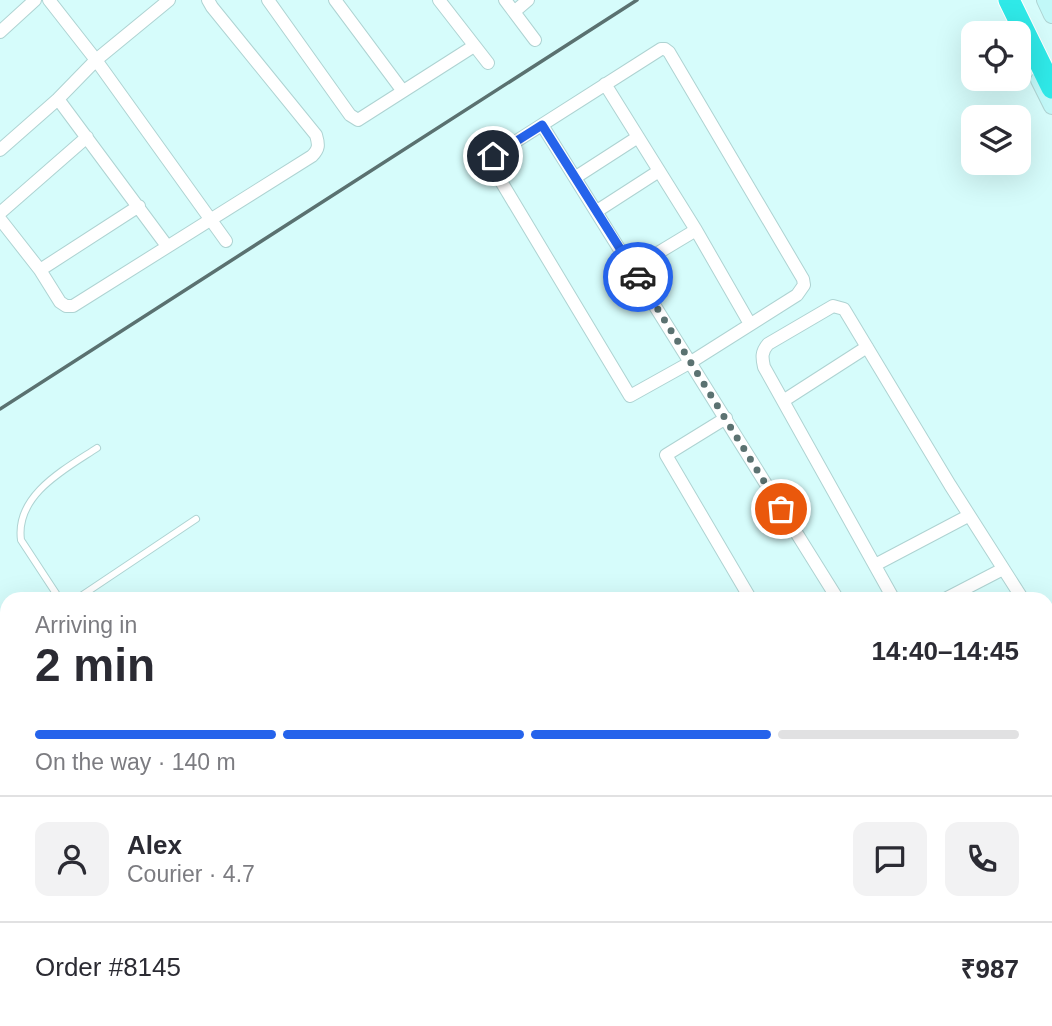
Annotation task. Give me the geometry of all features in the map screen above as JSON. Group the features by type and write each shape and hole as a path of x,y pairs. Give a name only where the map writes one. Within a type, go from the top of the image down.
{"highway":[{"path":"1009,0 1052,88"},
{"path":"1024,0 1052,58"}],"street":[{"path":"0,32 35,0"},
{"path":"48,0 96,60 226,241"},
{"path":"0,150 58,99 96,60 169,0"},
{"path":"268,0 354,119 362,119 402,90 474,46"},
{"path":"335,0 402,90"},
{"path":"439,0 488,63"},
{"path":"505,0 535,40"},
{"path":"514,12 528,0"},
{"path":"1001,0 1011,21"},
{"path":"1045,0 1052,15"},
{"path":"0,219 40,270 60,302 73,306 318,150 316,135 213,2"},
{"path":"661,49 670,52 803,279 804,285 797,295 691,362 630,396 490,163 493,156 542,125 661,49"},
{"path":"1031,62 1052,106"},
{"path":"605,83 696,230 750,324"},
{"path":"58,99 167,246"},
{"path":"542,125 833,592"},
{"path":"0,213 88,136"},
{"path":"576,177 638,137"},
{"path":"597,211 659,171"},
{"path":"40,270 139,206"},
{"path":"633,268 696,230"},
{"path":"890,592 762,359 768,344 833,306 844,309 968,516 1018,592"},
{"path":"783,401 867,346"},
{"path":"726,418 666,455 746,592"},
{"path":"875,565 968,516"},
{"path":"959,592 1003,569"}],"lane":[{"path":"56,592 21,540 19,529 29,506 48,481 97,448"},
{"path":"87,592 196,519"}],"railway":[{"path":"0,409 637,0"}],"way so far":[{"path":"638,277 781,509"}],"route":[{"path":"493,156 542,125 638,277"}]}
